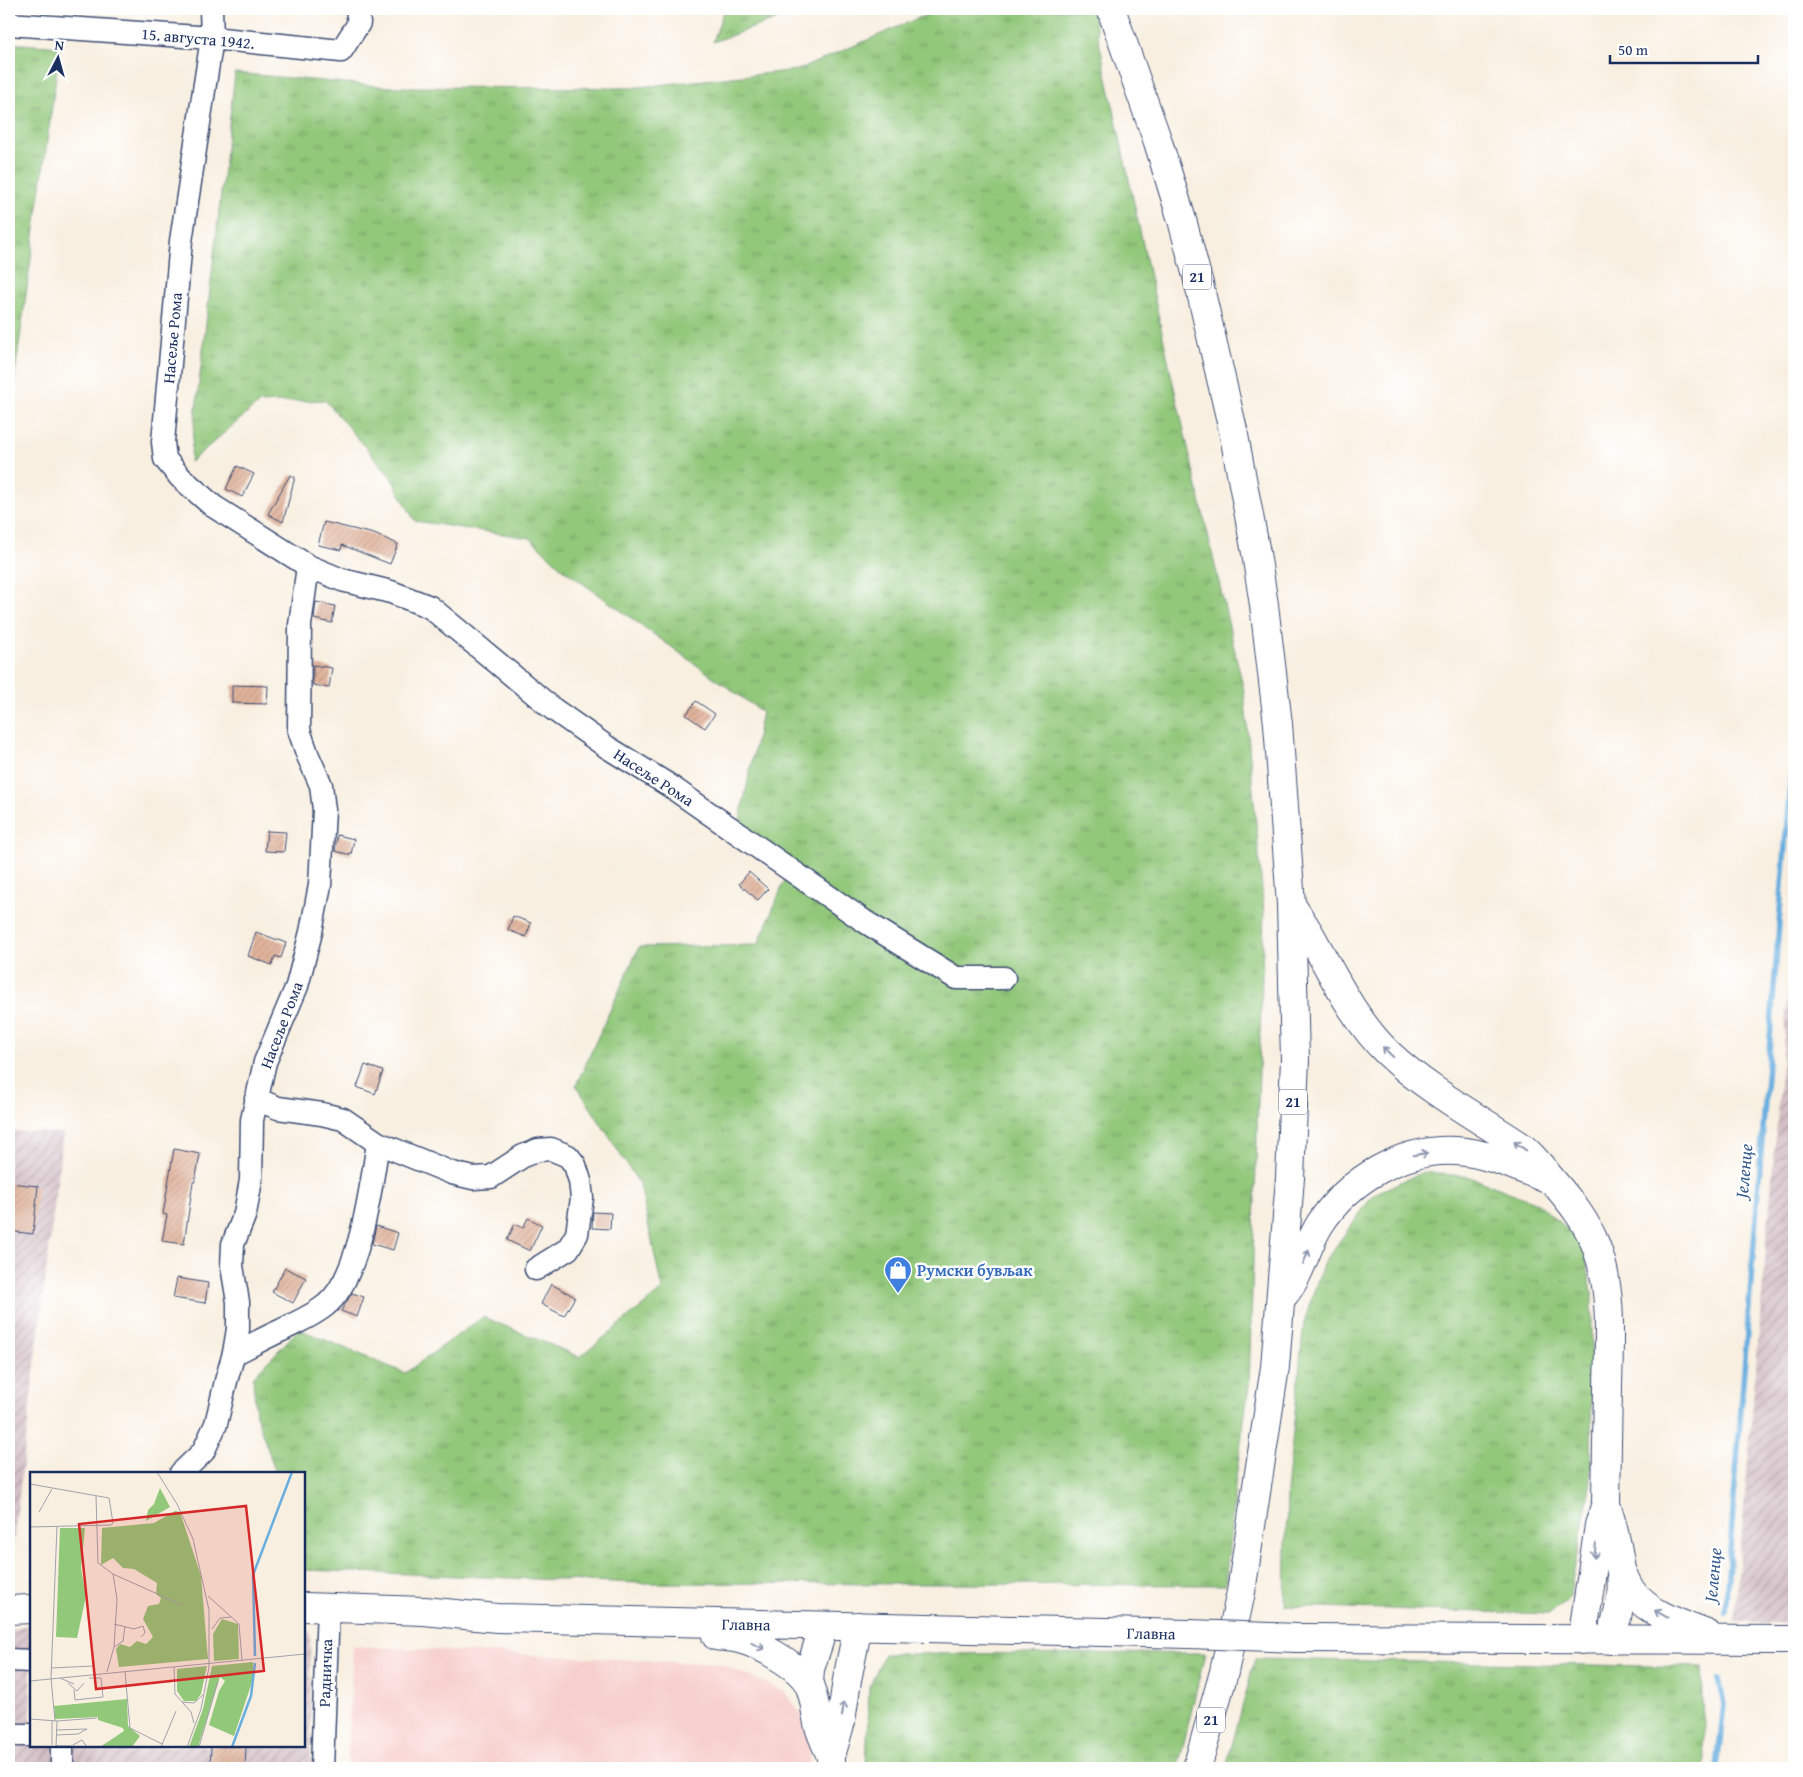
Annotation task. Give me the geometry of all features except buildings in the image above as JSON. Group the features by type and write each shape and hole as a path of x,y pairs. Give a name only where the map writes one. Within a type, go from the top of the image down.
{"main road":[{"name":"21","path":"1111,9 1158,142 1182,220 1233,430 1264,605 1278,724 1291,904 1295,1058 1290,1178 1275,1367 1241,1592 1224,1672 1197,1768"},
{"path":"1291,904 1352,1008 1388,1053 1421,1080 1522,1147 1541,1165 1574,1206 1590,1231 1597,1247 1605,1282 1608,1309 1606,1503 1599,1525 1582,1640"},
{"path":"1281,1299 1295,1278 1319,1226 1328,1213 1358,1182 1397,1161 1426,1153 1457,1151 1510,1163 1553,1182"},
{"path":"1606,1503 1613,1526 1622,1572 1621,1598 1611,1640"},
{"path":"1622,1572 1631,1590 1648,1606 1675,1621 1722,1640"},
{"name":"Главна","path":"316,1607 424,1611 497,1618 1297,1638 1794,1640"},
{"path":"9,1610 30,1609"},
{"path":"660,1622 698,1634 739,1639 759,1646 788,1663 808,1684 831,1762"},
{"path":"808,1684 810,1669 824,1626"},
{"path":"831,1762 838,1735 858,1626"}],"street":[{"name":"Насеље Рома","path":"211,9 212,38 181,241 163,442 165,459 180,477 213,506 308,566 342,580 391,592 430,607 553,709 607,747 667,784 864,921 956,978 1004,978"},
{"name":"15. августа 1942.","path":"9,24 212,38 341,50 358,23 357,9"},
{"name":"Насеље Рома","path":"182,1472 203,1452 216,1424 234,1354 238,1329 238,1302 232,1266 233,1244 245,1214 252,1180 252,1120 265,1062 297,986 311,932 320,885 324,810 321,785 299,730 300,625 308,566"},
{"path":"256,1099 278,1108 343,1119 378,1143 452,1173 473,1178 491,1177 523,1156 538,1150 551,1149 568,1156 575,1165 580,1181 582,1198 577,1234 568,1249 536,1269"},
{"path":"234,1354 315,1313 328,1304 338,1292 350,1269 368,1209 378,1143"},
{"name":"Радничка","path":"316,1607 322,1768"},
{"path":"9,1660 30,1661"},
{"path":"62,1747 62,1768"}],"shaded area":[{"path":"1794,921 1794,1623 1734,1623"},
{"path":"9,1131 63,1133 10,1570 9,1570"},
{"path":"23,1626 30,1626 30,1747 305,1747 305,1632 310,1632 311,1768 9,1768 9,1631"},
{"path":"353,1646 720,1664 784,1691 808,1723 810,1768 347,1768"}],"green space":[{"path":"724,9 805,9 713,42"},
{"path":"939,9 1092,9 1173,383 1244,691 1264,912 1249,1386 1236,1477 1225,1585 639,1583 305,1570 305,1472 276,1472 256,1415 253,1377 299,1329 405,1373 483,1317 580,1357 662,1290 640,1185 576,1085 639,947 758,945 787,875 738,829 762,712 563,569 530,538 415,521 390,476 325,400 259,403 190,462 235,73 389,87 630,88 798,70"},
{"path":"9,43 60,47 9,418"},
{"path":"1423,1172 1470,1177 1537,1203 1583,1243 1592,1292 1591,1482 1569,1597 1550,1614 1285,1606 1287,1492 1304,1322 1323,1264 1374,1194"},
{"path":"1205,1653 1178,1768 866,1768 869,1688 884,1654"},
{"path":"1255,1659 1702,1667 1705,1760 1703,1768 1226,1768"}],"waterway":[{"name":"Јеленце","path":"1725,1613 1794,732"},
{"name":"Јеленце","path":"1717,1768 1724,1704 1719,1680"}],"place":[{"name":"Румски бувљак","path":"898,1294"}]}
